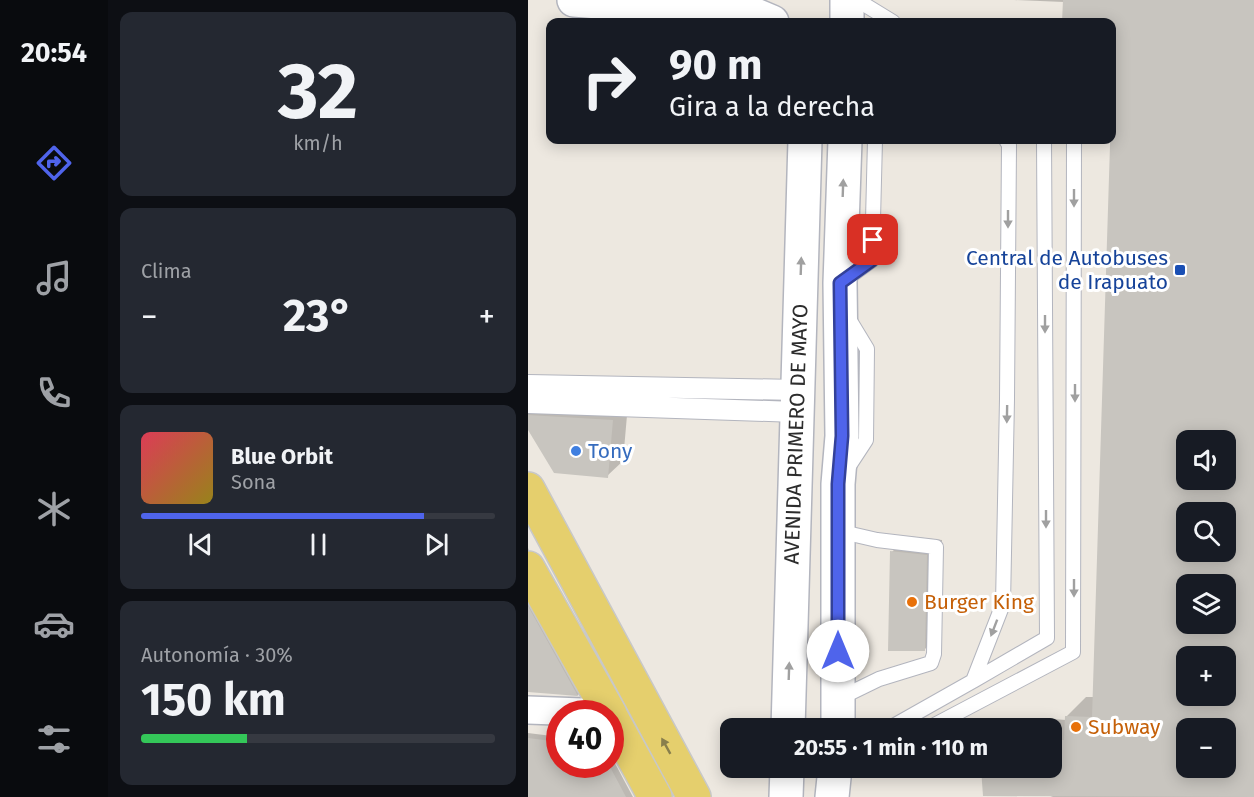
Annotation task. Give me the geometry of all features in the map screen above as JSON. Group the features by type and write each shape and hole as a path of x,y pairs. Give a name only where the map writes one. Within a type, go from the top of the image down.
{"main road":[{"path":"528,489 694,797"},
{"path":"528,568 602,700"},
{"path":"624,740 655,797"}],"street":[{"path":"847,0 847,18"},
{"path":"591,1 696,10 762,11"},
{"name":"AVENIDA PRIMERO DE MAYO","path":"788,718 805,144"},
{"name":"AVENIDA PRIMERO DE MAYO","path":"838,714 838,484 842,436 840,294 845,144"},
{"path":"528,386 797,401"},
{"path":"528,404 797,401"},
{"path":"528,710 546,711"},
{"path":"786,797 787,778"},
{"path":"832,797 834,778"}],"lane":[{"path":"857,0 886,18"},
{"path":"840,294 872,260 875,144"},
{"path":"973,681 1003,603 1008,144"},
{"path":"907,718 1047,638 1044,144"},
{"path":"948,718 1073,652 1074,144"},
{"path":"838,531 877,540 936,547 934,654 931,663 879,679 838,714"}],"building":[{"name":"Central de Autobuses de Irapuato","path":"1063,0 1254,0 1254,797 983,796 982,778 1062,778 1062,740 1064,740 1065,716 1092,717 1110,144 1116,144 1116,18 1062,18"},
{"name":"Tony","path":"528,415 613,420 608,478 554,473 528,430"},
{"name":"Burger King","path":"890,551 927,555 925,651 888,651"},
{"path":"528,606 578,696 528,692"},
{"path":"528,738 546,740 546,778 616,778 626,797 528,797"}],"place":[{"name":"Central de Autobuses de Irapuato","path":"1180,270"},
{"name":"Tony","path":"576,451"},
{"name":"Burger King","path":"912,602"},
{"name":"Subway","path":"1076,727"}],"route":[{"path":"838,651 838,484 842,436 840,283 872,260 873,240"}]}
